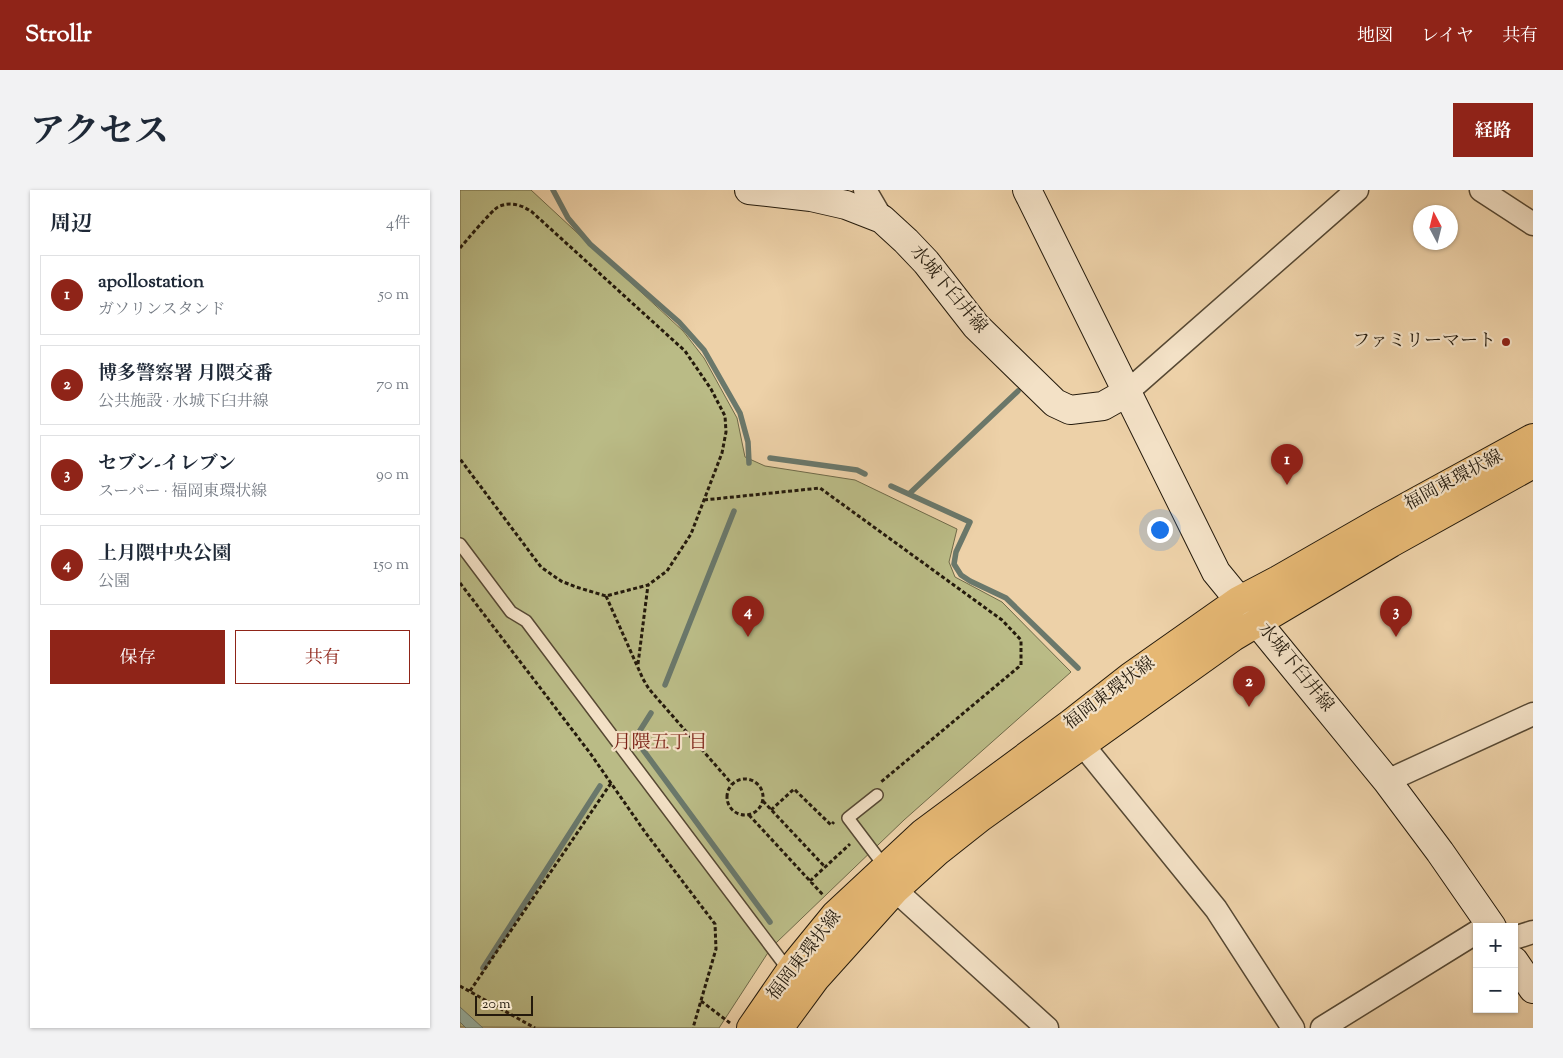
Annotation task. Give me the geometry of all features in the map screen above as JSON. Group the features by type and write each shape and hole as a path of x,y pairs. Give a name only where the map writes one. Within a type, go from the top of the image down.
{"main road":[{"name":"水城下臼井線","path":"749,190 811,197 838,203 882,220 926,262 982,332 1055,403 1070,410 1103,406 1126,393"},
{"name":"水城下臼井線","path":"1027,190 1216,572 1387,781 1440,852 1483,923"},
{"name":"福岡東環状線","path":"779,1028 923,833 1130,678 1238,601 1533,438"},
{"name":"福岡東環状線","path":"742,1026 790,972 835,915 890,878 938,851 981,817 1233,637 1391,543 1533,464"},
{"path":"1518,966 1533,989"}],"street":[{"path":"865,190 882,220"},
{"path":"1126,393 1357,190"},
{"path":"1481,190 1533,224"},
{"path":"1387,781 1533,714"},
{"path":"1082,744 1216,909 1294,1028"},
{"path":"890,878 1047,1028"},
{"path":"1518,937 1533,932"},
{"path":"1322,1028 1473,936"}],"lane":[{"path":"460,544 511,612 526,621 790,972"},
{"path":"877,790 848,818 890,878"}],"path":[{"path":"460,248 497,207 514,204 524,206 685,351 725,416 726,432 722,453 691,534 668,571 648,586 606,596 561,581 541,567 460,459"},
{"path":"704,500 820,488 1002,620 1020,640 1021,665 877,790"},
{"path":"460,583 590,753 645,832 715,924 716,949 693,1028"},
{"path":"637,666 648,586"},
{"path":"606,596 649,689 732,784"},
{"path":"744,779 756,783 762,793 762,801 758,810 749,815 736,814 728,805 726,794 732,784 744,779"},
{"path":"470,991 611,783"},
{"path":"771,810 794,789 831,824 838,818"},
{"path":"762,801 825,866"},
{"path":"749,815 829,901"},
{"path":"810,880 855,839"},
{"path":"460,986 535,1028"},
{"path":"700,1001 742,1026"}],"green space":[{"path":"460,190 531,190 683,331 704,358 737,418 745,457 765,466 855,480 957,529 949,562 955,577 1002,602 1071,672 904,820 771,948 719,1028 460,1027"}],"shaded area":[{"path":"460,1007 483,1028 466,1028 460,1022"}],"waterway":[{"path":"553,190 568,218 590,244 679,322 704,350 740,413 748,442 749,463"},
{"path":"909,494 1018,391"},
{"path":"770,458 857,470 865,474"},
{"path":"891,486 970,522 956,552 954,564 961,575 1006,598 1078,668"},
{"path":"665,685 734,511"},
{"path":"634,740 651,713"},
{"path":"635,739 770,922"},
{"path":"483,968 600,786"}],"place":[{"name":"ファミリーマート","path":"1506,342"},
{"name":"apollostation","path":"1287,485"},
{"name":"上月隈中央公園","path":"748,637"},
{"name":"セブン-イレブン","path":"1396,637"},
{"name":"博多警察署 月隈交番","path":"1249,707"}],"district":[{"name":"月隈五丁目","path":"660,743"}]}
